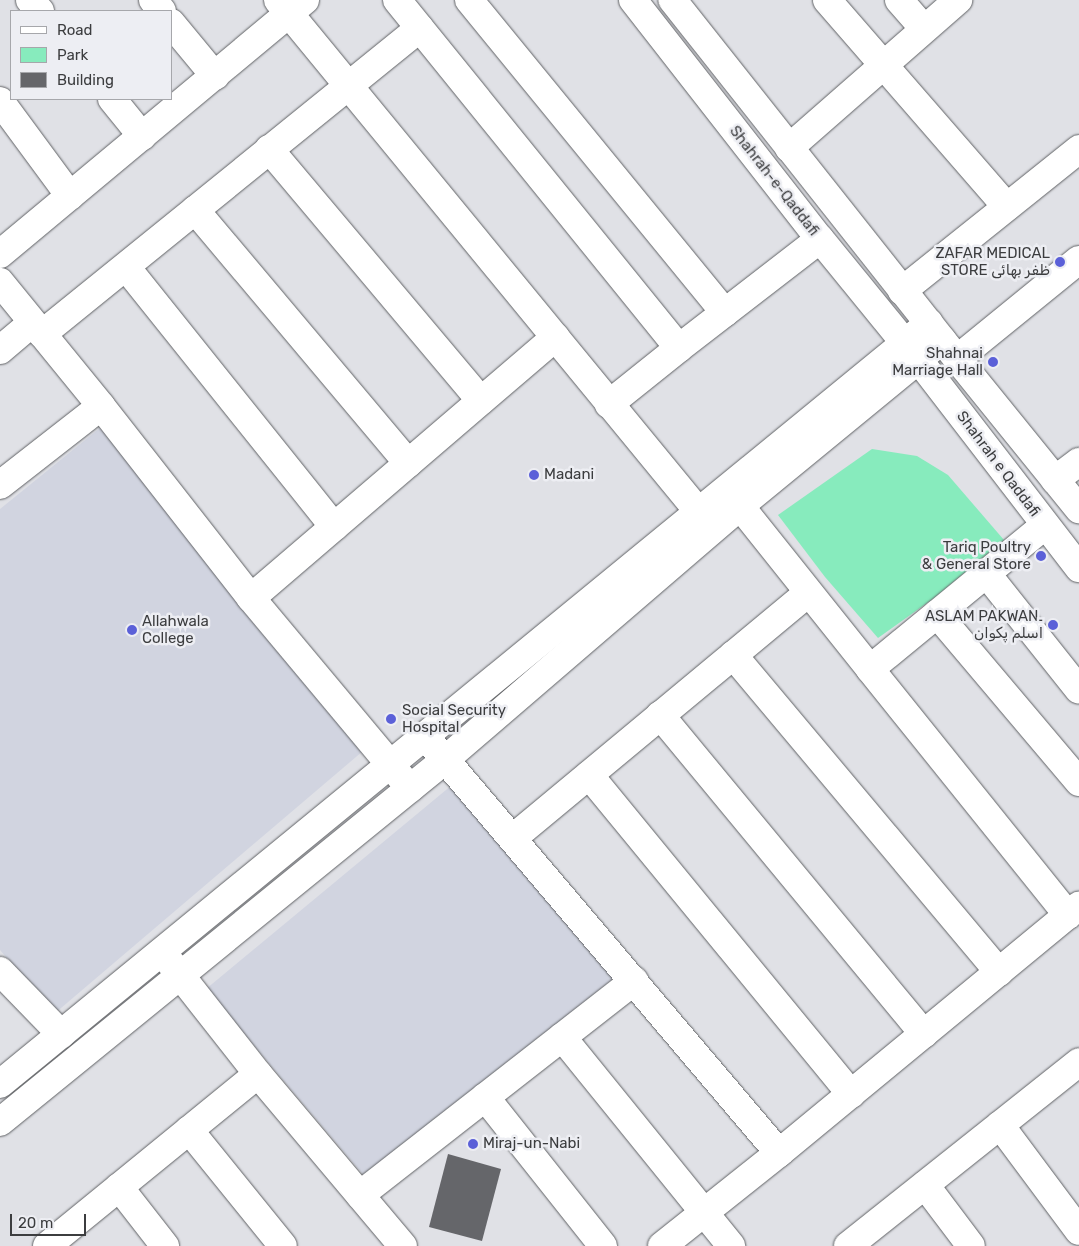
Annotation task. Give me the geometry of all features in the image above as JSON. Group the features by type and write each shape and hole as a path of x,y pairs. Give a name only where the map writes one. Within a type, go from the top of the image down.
{"street":[{"path":"30,0 39,10"},
{"path":"152,0 161,10"},
{"path":"397,0 679,348"},
{"path":"469,0 724,313"},
{"name":"Shahrah-e-Qaddafi","path":"633,0 820,240 911,351"},
{"path":"673,0 902,291 1079,509"},
{"path":"827,0 1007,207"},
{"path":"898,0 924,30"},
{"path":"789,148 958,0"},
{"path":"0,254 215,76 291,5 348,85 698,511"},
{"path":"172,24 215,76"},
{"path":"0,350 37,329 126,267 420,28"},
{"path":"113,100 142,136"},
{"path":"0,101 70,196"},
{"path":"269,149 481,400"},
{"path":"902,291 1079,150"},
{"path":"195,210 408,463"},
{"path":"609,404 820,240"},
{"path":"0,1084 390,766 698,511 911,351 943,341 1079,260"},
{"path":"126,267 334,527"},
{"path":"0,282 101,406 251,598 410,788"},
{"path":"251,598 555,337"},
{"path":"0,1122 446,759 740,506 911,351"},
{"name":"Shahrah e Qaddafi","path":"911,351 1044,526 1079,568"},
{"path":"0,485 101,406"},
{"path":"1055,480 1079,462"},
{"path":"662,1246 779,1153 1074,911 870,669 740,506"},
{"path":"870,669 1044,526"},
{"path":"986,574 1079,690"},
{"path":"512,838 808,593"},
{"path":"937,614 1079,782"},
{"path":"734,654 999,972"},
{"path":"660,715 924,1034"},
{"path":"425,736 779,1153"},
{"path":"589,775 851,1094"},
{"path":"162,952 258,1074 402,1246"},
{"path":"0,971 61,1034"},
{"path":"360,1195 634,981"},
{"path":"562,1037 730,1246"},
{"path":"850,1246 1000,1125 1077,1068"},
{"path":"47,1246 258,1074"},
{"path":"485,1097 603,1246"},
{"path":"1000,1125 1079,1231"},
{"path":"189,1130 283,1246"},
{"path":"925,1185 971,1246"},
{"path":"119,1188 165,1246"}],"shaded area":[{"name":"Allahwala College","path":"100,428 363,751 54,1014 0,950 0,509"},
{"path":"452,785 614,978 367,1179 206,989"}],"green space":[{"path":"872,449 917,456 948,475 1004,540 934,598 878,638 825,577 778,515"}],"building":[{"path":"448,1154 501,1169 482,1241 429,1227"}],"place":[{"name":"ZAFAR MEDICAL STORE ظفر بھائی","path":"1060,262"},
{"name":"Shahnai Marriage Hall","path":"993,362"},
{"name":"Madani","path":"534,475"},
{"name":"Tariq Poultry & General Store","path":"1041,556"},
{"name":"ASLAM PAKWAN۔ اسلم پکوان","path":"1053,625"},
{"name":"Allahwala College","path":"132,630"},
{"name":"Social Security Hospital","path":"391,719"},
{"name":"Miraj-un-Nabi","path":"473,1144"}]}
